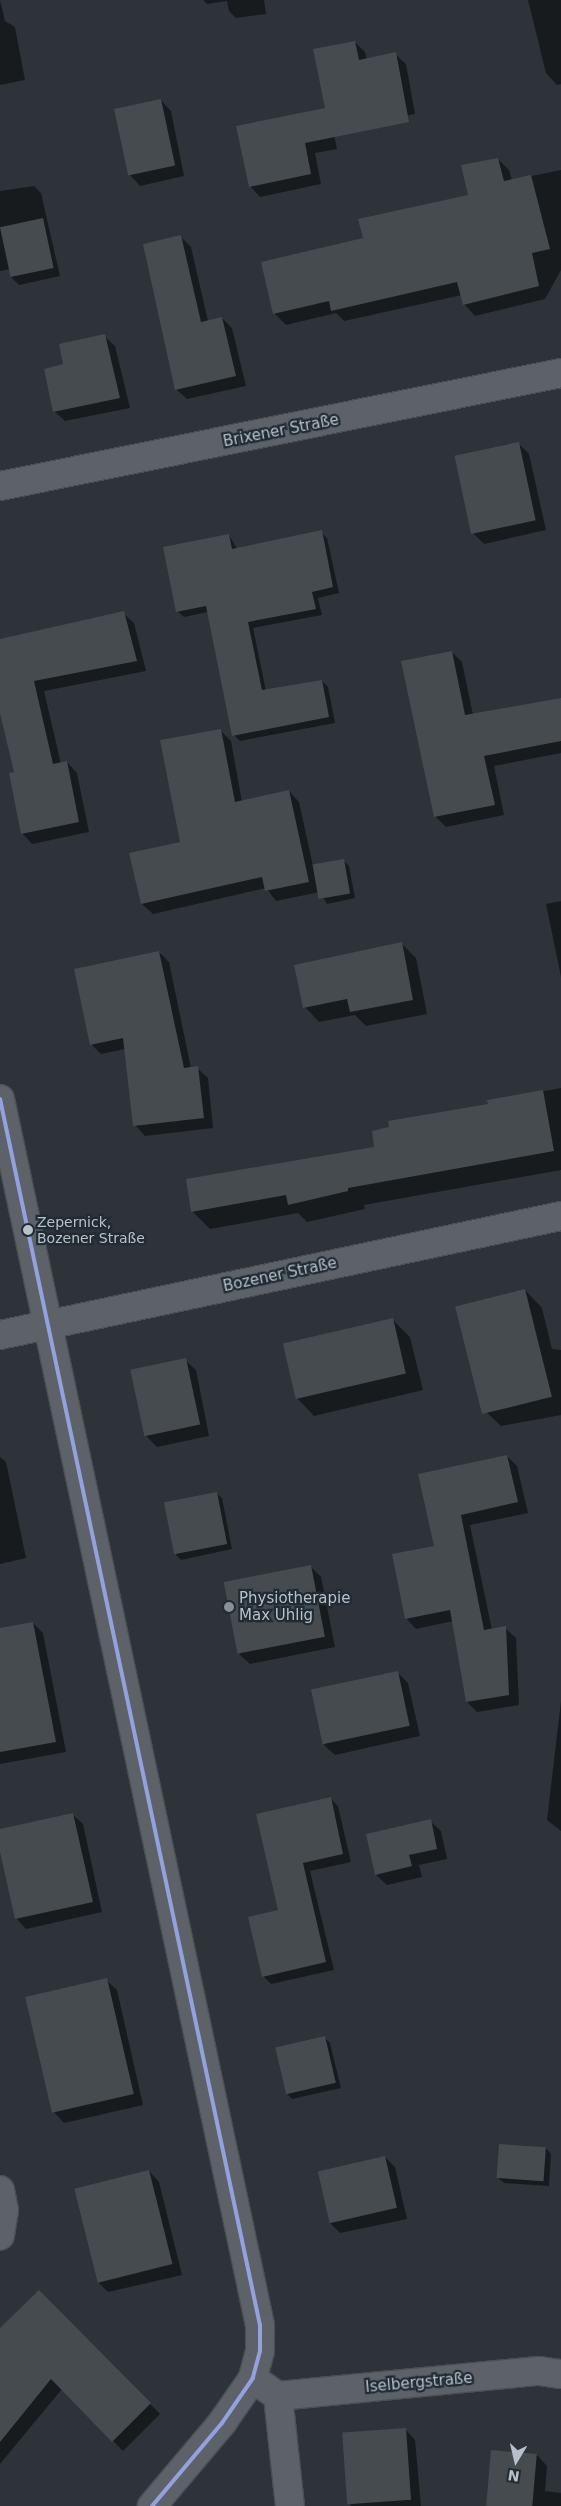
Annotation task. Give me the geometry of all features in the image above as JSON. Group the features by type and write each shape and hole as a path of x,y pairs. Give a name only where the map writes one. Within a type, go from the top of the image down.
{"street":[{"name":"Brixener Straße","path":"0,486 561,372"},
{"path":"0,1099 260,2324 260,2351 253,2378 222,2423 152,2506"},
{"name":"Bozener Straße","path":"0,1335 48,1323 561,1216"},
{"path":"0,2190 4,2210 0,2236"},
{"name":"Iselbergstraße","path":"278,2396 539,2371 561,2374"},
{"path":"253,2378 278,2396 290,2506"}],"building":[{"path":"355,41 359,60 396,52 409,122 305,143 311,174 249,187 236,126 325,108 313,49"},
{"path":"161,99 175,166 128,175 114,109"},
{"path":"498,158 504,181 531,175 550,249 532,253 539,286 463,305 457,282 331,311 329,301 273,314 261,262 363,238 358,219 468,195 461,165"},
{"path":"43,218 54,268 11,277 0,227"},
{"path":"181,235 201,322 222,317 236,376 175,390 143,244"},
{"path":"105,334 120,398 53,412 44,369 63,364 59,344"},
{"path":"519,442 536,520 471,534 454,456"},
{"path":"322,530 333,587 312,592 316,609 248,622 262,690 322,680 329,717 232,736 206,606 176,612 163,547 229,534 232,549"},
{"path":"124,611 137,661 34,681 53,764 67,761 79,822 21,834 9,773 14,772 0,713 0,639"},
{"path":"452,651 465,715 561,698 561,741 484,756 495,805 434,817 401,661"},
{"path":"221,729 235,802 289,790 309,882 265,891 262,877 141,904 129,853 180,842 160,740"},
{"path":"344,859 350,893 319,899 312,865"},
{"path":"402,942 413,1000 350,1012 347,999 303,1008 294,965"},
{"path":"159,951 184,1068 198,1066 204,1118 133,1126 123,1038 90,1045 74,969"},
{"path":"543,1090 554,1151 348,1188 348,1191 288,1205 286,1195 191,1212 186,1179 374,1147 372,1131 389,1127 388,1121 488,1104 487,1100"},
{"path":"525,1289 552,1397 482,1414 455,1306"},
{"path":"393,1318 406,1374 296,1399 283,1343"},
{"path":"186,1358 200,1425 144,1436 130,1370"},
{"path":"507,1455 518,1502 461,1515 484,1630 506,1626 509,1695 466,1702 450,1610 405,1619 392,1554 434,1546 418,1474"},
{"path":"217,1492 227,1544 174,1554 164,1502"},
{"path":"311,1565 325,1637 238,1654 224,1582"},
{"path":"33,1622 56,1742 0,1752 0,1628"},
{"path":"398,1671 410,1726 323,1744 311,1690"},
{"path":"331,1797 343,1854 303,1863 326,1962 262,1977 248,1917 278,1910 256,1814"},
{"path":"73,1813 93,1902 15,1919 0,1852 0,1829"},
{"path":"431,1819 437,1849 409,1855 412,1866 375,1875 366,1834"},
{"path":"107,1978 134,2094 52,2113 25,1997"},
{"path":"325,2036 336,2083 286,2094 275,2047"},
{"path":"499,2144 546,2147 544,2181 497,2178"},
{"path":"385,2156 397,2208 330,2223 318,2172"},
{"path":"149,2170 172,2264 98,2283 74,2189"},
{"path":"39,2290 151,2403 112,2442 51,2379 0,2442 0,2328"},
{"path":"406,2428 411,2500 347,2504 342,2432"},
{"path":"491,2450 537,2454 532,2506 486,2506"}],"transit line":[{"path":"0,1099 260,2325 260,2351 253,2378 222,2423 152,2506"}],"place":[{"name":"Zepernick, Bozener Straße","path":"28,1230"},
{"name":"Physiotherapie Max Uhlig","path":"229,1607"}]}
